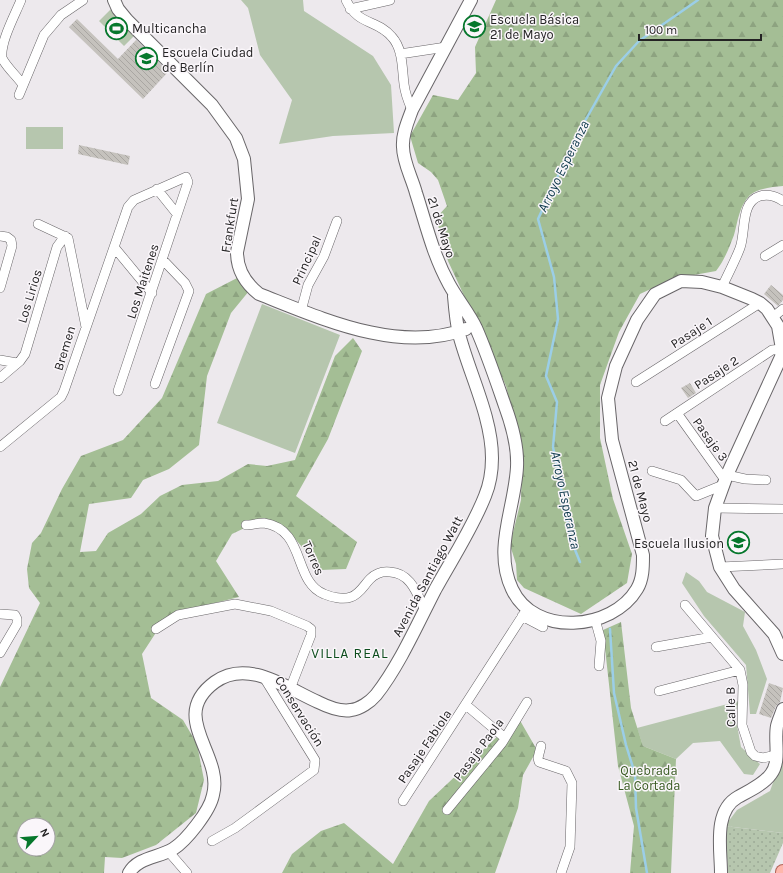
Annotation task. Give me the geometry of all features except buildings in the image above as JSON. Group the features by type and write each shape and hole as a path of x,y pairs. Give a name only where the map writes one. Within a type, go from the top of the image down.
{"street":[{"path":"21,0 3,36 1,48 2,57 23,85"},
{"path":"19,95 44,35 61,15 83,0"},
{"name":"Frankfurt","path":"114,0 118,9 126,20 218,112 236,138 244,160 248,199 237,252 239,269 246,283 259,294 301,311 353,328 394,336 426,338 459,332 475,326"},
{"path":"346,0 350,9 357,16 388,32 397,43 404,84 412,110"},
{"path":"350,9 390,0"},
{"name":"21 de Mayo","path":"471,0 412,110 404,135 404,155 429,238 453,292 475,326 506,408 515,440 517,467 503,555 507,578 513,592 525,612 543,627"},
{"path":"400,54 446,46"},
{"name":"Los Maitenes","path":"118,391 152,293 188,178 184,178 157,189"},
{"path":"86,329 128,206 134,200 157,189 177,214"},
{"path":"722,287 740,248 743,237 745,213 752,200 768,195 783,201"},
{"name":"Principal","path":"301,311 308,285 324,256 337,221"},
{"path":"38,224 66,236"},
{"path":"0,236 7,237 11,240 12,246 0,288"},
{"name":"Bremen","path":"0,447 61,397 86,329 69,242 66,236"},
{"name":"Los Lirios","path":"2,372 17,363 25,354 57,247 66,236"},
{"path":"765,256 783,245"},
{"path":"114,247 152,293"},
{"path":"155,384 189,291 185,283 162,258"},
{"name":"21 de Mayo","path":"525,612 550,620 572,624 609,614 623,606 637,589 643,572 643,556 612,440 608,416 608,398 616,366 637,320 655,294 680,281 691,280 722,287 760,303 773,317 778,326 782,349 781,357 725,480 715,508 712,536 720,566 734,590 779,633 783,654"},
{"name":"Avenida Santiago Watt","path":"128,873 134,865 168,851 180,843 200,820 213,795 215,785 212,770 196,727 195,711 198,701 206,689 218,680 232,674 246,672 263,676 332,708 352,710 365,704 376,695 425,610 483,500 489,481 491,468 492,456 488,431 459,332 453,292"},
{"name":"Pasaje 1","path":"636,382 760,303"},
{"path":"773,317 783,309"},
{"name":"Pasaje 2","path":"666,421 772,350 782,349"},
{"path":"0,360 17,363"},
{"name":"Pasaje 3","path":"677,413 725,480"},
{"path":"652,471 681,480 696,496 725,480 766,480"},
{"path":"715,508 783,509"},
{"name":"Torres","path":"246,525 264,523 278,529 291,539 312,586 325,594 350,598 373,577 382,572 396,573 403,576 416,590 425,610"},
{"path":"720,566 783,564"},
{"name":"Torres","path":"416,590 431,598"},
{"path":"156,629 178,615 235,604 271,611 311,629 311,635 290,689"},
{"name":"Calle B","path":"685,605 740,670 744,689 742,725 751,752 755,756 764,758 776,755"},
{"name":"Pasaje Fabiola","path":"403,801 525,612"},
{"path":"0,614 15,615 17,619 17,624 0,654"},
{"path":"595,619 601,641 600,666"},
{"path":"656,647 712,637"},
{"path":"659,691 740,670"},
{"name":"Conservación","path":"212,841 235,828 314,770 315,760 263,676"},
{"name":"Pasaje Paola","path":"447,810 505,738 527,702"},
{"name":"Pasaje Fabiola","path":"466,705 505,738"},
{"path":"721,873 720,830 722,817 736,798 771,774 776,755 777,727 783,709"},
{"path":"540,746 538,758 539,762 566,771 572,783 570,847 562,873"},
{"path":"168,851 187,873"}],"green space":[{"path":"241,0 303,0 304,11 373,56 391,85 394,133 333,136 279,144 292,100 260,55 248,8"},
{"path":"496,0 783,0 783,186 766,188 757,191 746,199 741,209 734,235 716,271 672,279 640,294 619,332 600,385 600,438 613,499 632,554 627,583 581,614 524,588 517,580 516,564 510,545 521,500 522,451 506,386 448,261 436,218 447,206 438,180 431,172 418,163 410,136 433,95 458,100 476,73 475,47"},
{"name":"Multicancha","path":"111,9 136,34 124,46 99,21"},
{"path":"26,127 63,127 63,149 26,149"},
{"path":"241,276 249,291 231,313 207,376 199,445 169,469 143,480 131,498 89,504 80,552 96,551 108,533 141,514 160,496 182,485 218,481 248,464 267,466 295,460 335,356 353,338 362,351 328,439 296,496 357,542 346,569 321,570 292,535 255,523 232,534 216,561 239,597 179,612 157,631 142,654 151,698 183,720 197,744 204,780 196,813 156,845 122,858 105,857 104,873 0,873 0,687 40,603 29,588 27,569 32,543 41,533 62,489 81,456 123,440 162,398 206,294"},
{"path":"262,304 340,335 295,453 217,423"},
{"path":"686,572 699,581 707,592 745,612 743,626 756,650 767,679 756,714 750,714 746,665 704,616 682,583"},
{"name":"Quebrada La Cortada","path":"621,622 631,708 643,746 676,759 671,873 630,873 634,826 618,766 603,630"},
{"path":"739,701 735,714 741,747 760,764 753,775 744,774 720,741 693,743 676,759 643,746 637,728"},
{"path":"518,717 537,750 523,775 518,808 495,873 282,873 292,854 321,831 344,823 393,864 429,801"},
{"path":"783,745 783,833 725,826 737,810 770,791 779,766"},
{"path":"725,826 783,833 783,843 770,873 728,873"}],"waterway":[{"name":"Arroyo Esperanza","path":"580,562 571,540 553,447 557,402 546,376 558,319 554,277 538,219 576,137 616,66 639,41 698,0"},
{"path":"610,629 614,693 626,745 635,774 636,808 647,873"}],"place":[{"name":"Escuela Básica 21 de Mayo","path":"475,26"},
{"name":"Multicancha","path":"117,28"},
{"name":"Escuela Ciudad de Berlín","path":"146,59"},
{"name":"Escuela Ilusion","path":"739,543"}],"district":[{"name":"VILLA REAL","path":"350,653"}]}
